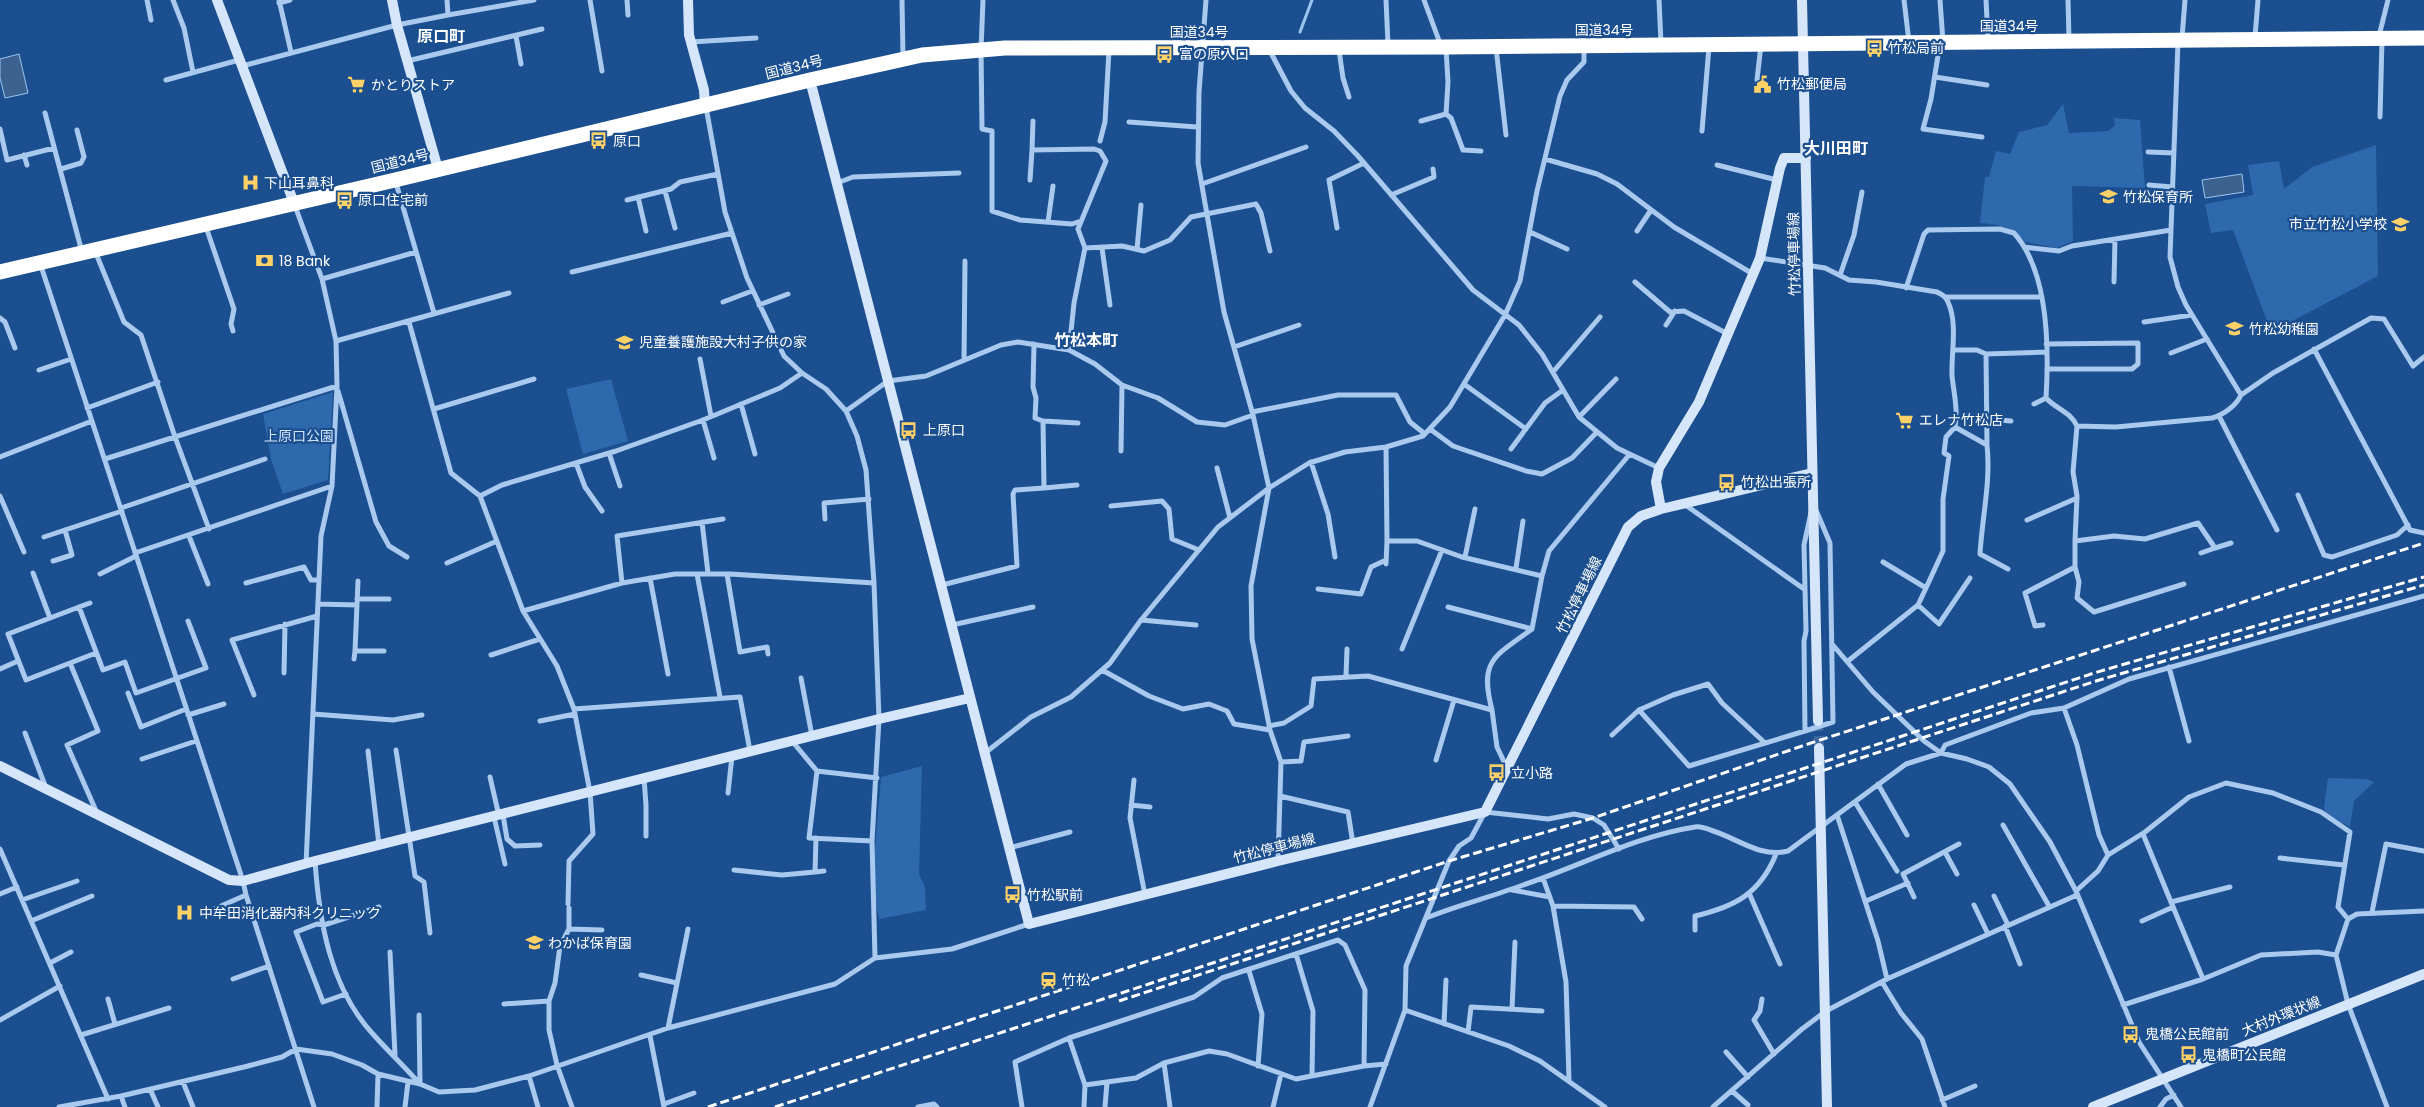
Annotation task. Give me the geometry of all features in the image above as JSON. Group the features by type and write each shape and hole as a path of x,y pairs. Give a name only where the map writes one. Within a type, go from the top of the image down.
{"highway":[{"name":"国道34号","path":"0,272 922,55 981,50 1662,46 1804,42 2380,40 2424,38"}],"street":[{"path":"147,0 151,20"},
{"path":"173,0 184,28 193,72"},
{"path":"217,0 322,279 336,341 332,486 321,536 317,616 310,862 331,960 346,994 371,1033 395,1055 420,1084"},
{"path":"290,0 279,1 291,52"},
{"path":"392,0 396,25 438,169"},
{"path":"447,0 448,15"},
{"path":"166,80 193,72 291,52 396,25 497,3 534,0"},
{"path":"590,0 602,71"},
{"path":"627,0 628,15"},
{"path":"688,0 690,42 704,90 718,174 732,233 752,291 784,356 826,389 846,411 857,436 866,470 874,583 880,719 872,841 876,958"},
{"path":"902,0 903,59"},
{"path":"983,0 981,50 982,129 992,131 992,211 1020,220 1072,224 1081,221"},
{"path":"1206,0 1197,127 1198,163 1224,312 1252,413 1268,488 1252,595 1252,639 1270,728 1281,762 1278,861"},
{"path":"1386,0 1388,47"},
{"path":"1424,0 1444,47 1448,82 1446,114"},
{"path":"1659,0 1662,46"},
{"name":"竹松停車場線","path":"1029,924 1278,861 1485,812 1628,527 1641,516 1661,509 1812,472 1802,0"},
{"path":"1904,0 1909,42"},
{"path":"1940,0 1941,42 1924,129 1982,137"},
{"path":"1986,0 1988,42"},
{"path":"2068,0 2069,42"},
{"path":"2185,0 2180,41 2172,186 2172,264 2178,287 2192,314 2241,395"},
{"path":"2255,40 2258,0"},
{"path":"2380,117 2380,40 2388,0"},
{"path":"407,61 542,29"},
{"path":"516,36 520,64"},
{"path":"690,42 756,38"},
{"path":"1757,80 1761,44"},
{"path":"1702,131 1709,45"},
{"path":"984,754 1031,716 1071,697 1110,663 1141,620 1198,550 1218,528 1268,488 1311,462 1345,452 1386,447 1427,431 1450,407 1504,315 1520,281 1537,191 1560,96 1567,80 1584,62 1584,46"},
{"path":"1338,47 1343,78 1349,97"},
{"path":"1496,47 1506,134"},
{"path":"1269,48 1291,91 1305,108 1334,131 1364,163 1473,290 1519,325 1553,372 1579,417 1629,455 1659,468"},
{"path":"1100,141 1105,122 1110,49"},
{"path":"1935,77 1987,85"},
{"path":"61,1107 108,1099 183,1082 282,1057 296,1049 332,1054 362,1065 378,1074 420,1084 439,1092 476,1090 529,1076 557,1065 650,1036 668,1028 835,984 876,958 952,949 1029,924 810,80"},
{"path":"45,112 54,148 88,251 124,322 141,335 175,437 209,529"},
{"path":"1421,121 1446,114"},
{"path":"1446,114 1451,118 1463,150 1481,151"},
{"path":"1030,180 1033,121"},
{"path":"1129,122 1197,127"},
{"path":"0,129 7,160 54,148"},
{"path":"61,169 81,163 84,157 77,130"},
{"path":"1202,184 1306,147"},
{"path":"1032,150 1094,149 1100,151 1106,161 1078,228 1079,236 1085,248 1074,303 1069,350"},
{"path":"2148,152 2174,154"},
{"path":"24,155 27,165"},
{"path":"1661,509 1656,482 1659,468 1698,402 1760,258 1777,180 1784,158 1806,158"},
{"path":"1546,159 1597,174 1617,184 1651,210 1712,251 1753,274"},
{"path":"1337,228 1329,180 1364,163"},
{"path":"1717,166 1777,180"},
{"path":"1433,169 1436,184"},
{"path":"836,183 853,177 959,173"},
{"path":"627,200 671,189 680,182 718,174"},
{"path":"1391,195 1434,177"},
{"path":"395,180 434,313"},
{"path":"2149,185 2172,186"},
{"path":"1048,222 1053,186"},
{"path":"665,190 675,228"},
{"path":"1840,275 1854,235 1862,192"},
{"path":"638,197 646,231"},
{"path":"1085,248 1122,246 1144,251 1170,240 1191,217 1256,204 1262,213 1270,251"},
{"path":"1137,249 1140,205"},
{"path":"1637,231 1651,210"},
{"path":"205,224 234,309 231,324 233,331"},
{"path":"1906,288 1924,234 1928,230 2007,230 2014,233 2024,247 2042,297 2046,315 2046,398 2052,405 2073,417 2077,426 2073,472 2077,498 2075,541 2075,567 2079,582 2077,598 2094,612 2184,584"},
{"path":"2024,247 2059,251 2072,246 2171,230"},
{"path":"1530,232 1567,249"},
{"path":"572,272 732,233"},
{"path":"2114,282 2115,240"},
{"path":"1102,248 1110,305"},
{"path":"322,279 416,252"},
{"path":"1760,258 1825,268 1849,280 1876,282 1937,292 1945,296 2042,297"},
{"path":"964,360 966,261"},
{"path":"40,263 196,741 244,881 246,895 314,1107"},
{"path":"1635,282 1670,312 1684,311 1728,334"},
{"path":"723,302 752,291"},
{"path":"336,341 509,293"},
{"path":"759,305 788,294"},
{"path":"1848,661 1918,606 1943,551 1943,499 1949,456 1944,453 1946,437 1955,426 1957,413 1952,374 1952,318 1949,303 1945,296"},
{"path":"1666,325 1675,312"},
{"path":"2144,322 2192,314"},
{"path":"1553,372 1600,317"},
{"path":"0,318 5,322 15,348"},
{"path":"2077,426 2116,427 2220,416 2241,395 2314,349 2371,318 2384,319 2414,366 2424,358"},
{"path":"409,322 451,473 480,496 523,611 557,666 574,711 590,792 593,834 570,861 569,929 560,946 555,983 549,1001 549,1030 557,1065 572,1107"},
{"path":"1234,347 1299,325"},
{"path":"2171,353 2207,339"},
{"path":"846,411 888,381 926,376 1001,345 1018,342 1069,350 1095,364 1122,385 1158,398 1198,422 1225,425 1252,413 1338,395 1396,394 1410,422 1453,446 1507,465 1542,474 1572,458 1597,432"},
{"path":"2046,344 2138,343 2138,364 2132,369 2047,369"},
{"path":"1034,344 1033,388 1036,398 1035,418 1043,421 1078,423"},
{"path":"2314,349 2410,530 2424,533"},
{"path":"1953,350 1977,350 1986,354 2047,352"},
{"path":"1986,354 1987,445 1990,467 1982,522 1980,554 2008,570"},
{"path":"700,359 711,416"},
{"path":"39,370 71,360"},
{"path":"480,496 502,485 609,453 703,420 780,388 802,372"},
{"path":"434,409 534,379"},
{"path":"1579,417 1616,379"},
{"path":"87,408 158,382"},
{"path":"1464,384 1526,429"},
{"path":"1121,450 1122,385"},
{"path":"105,459 336,386"},
{"path":"336,386 376,522 389,546 407,557"},
{"path":"1512,449 1545,403 1564,390"},
{"path":"2034,404 2046,398"},
{"path":"741,404 755,454"},
{"path":"2220,416 2277,530"},
{"path":"1987,419 2011,421"},
{"path":"703,420 714,458"},
{"path":"0,457 92,421"},
{"path":"1043,421 1044,488"},
{"path":"1955,426 1987,445"},
{"path":"1318,589 1361,594 1371,567 1386,562 1386,447"},
{"path":"609,453 620,486"},
{"path":"1508,768 1497,747 1492,710 1486,687 1486,672 1495,658 1532,629 1542,576 1549,551 1629,455"},
{"path":"44,537 264,459"},
{"path":"1311,462 1328,514 1335,557"},
{"path":"576,463 585,487 602,512"},
{"path":"1216,468 1230,518"},
{"path":"1812,472 1818,721"},
{"path":"942,585 1017,566 1013,494 1015,490 1077,485"},
{"path":"100,574 136,555 332,486"},
{"path":"2298,494 2324,556 2332,557 2397,535 2408,525"},
{"path":"0,496 24,552"},
{"path":"2027,520 2077,498"},
{"path":"825,519 824,504 869,499"},
{"path":"1111,506 1162,501 1169,509 1172,538 1198,550"},
{"path":"1682,503 1804,589"},
{"path":"1805,731 1804,641 1806,631 1804,545 1813,503"},
{"path":"1639,710 1690,766 1833,722 1830,543 1813,503"},
{"path":"1465,557 1475,509"},
{"path":"622,583 617,536 724,518"},
{"path":"1516,568 1523,521"},
{"path":"702,522 708,573"},
{"path":"2075,541 2114,536 2145,539 2198,523 2215,548"},
{"path":"53,561 72,555 65,530"},
{"path":"189,536 208,584"},
{"path":"447,563 496,541"},
{"path":"1387,541 1417,541 1465,557 1516,568 1542,576"},
{"path":"2201,553 2231,543"},
{"path":"1402,648 1442,550"},
{"path":"1883,562 1926,588"},
{"path":"246,584 304,567 312,580 319,580"},
{"path":"2042,625 2035,626 2025,593 2075,567"},
{"path":"33,573 50,618"},
{"path":"523,611 622,583 650,578 708,573 874,583"},
{"path":"697,574 720,697"},
{"path":"727,574 740,652 767,647"},
{"path":"650,578 668,674"},
{"path":"1918,606 1939,624 1970,578"},
{"path":"354,659 358,581"},
{"path":"1426,918 1454,906 1509,890 1663,834 1698,826 1732,836 1761,852 1776,854 1788,851 1906,764 1940,753 1946,745 2031,713 2064,708 2129,679 2424,596"},
{"path":"318,604 389,598"},
{"path":"90,604 8,634 26,680 96,654"},
{"path":"79,607 103,670 125,662 136,693 206,668 188,621"},
{"path":"952,625 1033,607"},
{"path":"1448,607 1532,629"},
{"path":"254,695 232,640 317,616"},
{"path":"1141,620 1196,625"},
{"path":"284,673 285,624"},
{"path":"491,655 540,639"},
{"path":"766,640 768,654"},
{"path":"1832,644 1873,692 1924,741 1940,753 1967,759 1989,767 2010,784 2050,842 2076,893 2139,1042 2181,1107"},
{"path":"1346,676 1347,649"},
{"path":"355,651 384,651"},
{"path":"0,669 18,661"},
{"path":"70,663 98,731 67,745 98,815"},
{"path":"2169,667 2189,741"},
{"path":"1102,670 1148,696 1183,709 1209,704 1227,711 1234,724 1270,728 1284,723 1311,706 1314,679 1346,676 1368,676 1492,710"},
{"path":"801,678 812,736"},
{"path":"1612,734 1639,710 1673,695 1708,684 1722,703 1764,743"},
{"path":"128,693 141,727 186,709"},
{"path":"540,721 574,711 720,697 740,697 750,751"},
{"path":"0,766 229,880 244,881 310,862 409,839 750,751 970,698"},
{"path":"1436,760 1454,700"},
{"path":"188,715 224,704"},
{"path":"2064,708 2077,745 2099,835 2108,855"},
{"path":"313,714 393,720 422,715"},
{"path":"25,733 46,790"},
{"path":"1281,762 1301,761 1304,742 1348,736"},
{"path":"142,759 196,741"},
{"path":"792,741 817,771 877,778"},
{"path":"1819,748 1827,1107"},
{"path":"396,750 415,876 424,882 430,933"},
{"path":"368,751 379,846"},
{"path":"728,793 732,756"},
{"path":"817,771 809,838 872,841"},
{"path":"490,777 505,864"},
{"path":"644,778 646,836"},
{"path":"1134,780 1130,818 1145,895"},
{"path":"1713,1107 1826,1011 1884,980 2076,893 2098,871 2108,855 2145,832 2189,797 2226,783 2273,793 2321,812 2350,832 2338,907 2348,919"},
{"path":"1878,784 1907,835"},
{"path":"1280,796 1348,812 1353,844"},
{"path":"1855,802 1897,870"},
{"path":"1131,804 1150,807"},
{"path":"1370,1107 1405,1010 1406,966 1449,861 1459,846 1471,838 1485,812 1548,818 1574,814 1593,818 1604,825 1619,849"},
{"path":"498,816 507,839 515,846 540,845"},
{"path":"1835,817 1866,901 1878,941 1884,980 1901,1012 1922,1039 1945,1107"},
{"path":"2003,825 2049,906"},
{"path":"1009,848 1070,832"},
{"path":"2143,834 2203,979"},
{"path":"815,872 816,838"},
{"path":"1914,896 1904,874 1960,844"},
{"path":"2372,912 2386,844 2424,851"},
{"path":"0,848 108,1099"},
{"path":"1945,852 1957,874"},
{"path":"1695,930 1695,916 1733,904 1749,893 1769,870 1776,854"},
{"path":"2280,858 2344,865"},
{"path":"734,870 782,875 824,871"},
{"path":"1543,878 1553,906 1566,982 1569,1080"},
{"path":"22,900 77,881"},
{"path":"1866,901 1908,884"},
{"path":"0,894 17,887"},
{"path":"2171,902 2230,887"},
{"path":"1509,890 1550,897"},
{"path":"1749,893 1780,964"},
{"path":"212,910 246,895"},
{"path":"31,921 92,896"},
{"path":"1994,896 2020,964"},
{"path":"1974,905 1988,934"},
{"path":"1553,906 1634,907 1642,918"},
{"path":"346,994 323,1002 296,932 317,924 324,925 379,908"},
{"path":"2142,921 2174,908"},
{"path":"2387,1107 2348,1004 2336,955 2348,919 2357,914 2372,912 2424,912"},
{"path":"569,929 602,930"},
{"path":"668,1028 688,929"},
{"path":"1022,1107 1015,1062 1069,1038 1194,997 1222,978 1249,971 1338,940 1345,945 1366,990 1364,1066"},
{"path":"1512,1009 1516,942"},
{"path":"50,963 71,952"},
{"path":"390,952 395,1055"},
{"path":"2123,1005 2203,979 2261,955 2318,952 2336,955"},
{"path":"1296,954 1313,1011 1312,1076"},
{"path":"233,979 269,966"},
{"path":"1249,971 1262,1014 1258,1066"},
{"name":"大村外環状線","path":"2092,1107 2424,974"},
{"path":"641,975 677,983"},
{"path":"1444,1024 1446,980"},
{"path":"0,1020 60,986"},
{"path":"108,999 115,1024"},
{"path":"1762,999 1760,1011 1754,1020 1774,1054"},
{"path":"504,1004 549,1001"},
{"path":"1468,1032 1470,1006 1542,1011"},
{"path":"81,1035 168,1008"},
{"path":"1405,1010 1532,1057 1569,1080 1605,1107"},
{"path":"419,1015 420,1084"},
{"path":"650,1036 664,1105 694,1093"},
{"path":"1069,1038 1085,1085 1084,1107"},
{"path":"1085,1085 1136,1078 1164,1063 1210,1051 1227,1054 1296,1079 1364,1066 1386,1064"},
{"path":"1726,1052 1748,1077"},
{"path":"1164,1063 1170,1107"},
{"path":"377,1107 378,1074"},
{"path":"1273,1107 1282,1074"},
{"path":"529,1076 538,1107"},
{"path":"183,1082 193,1107"},
{"path":"405,1107 408,1082"},
{"path":"1105,1107 1107,1082"},
{"path":"1942,1100 1974,1086"},
{"path":"150,1089 158,1107"},
{"path":"1732,1090 1748,1106"},
{"path":"2160,1107 2166,1099 2174,1095"},
{"path":"121,1096 125,1107"},
{"path":"918,1107 934,1104 937,1107"}],"green space":[{"path":"2063,104 2069,133 2108,131 2115,125 2114,118 2140,120 2145,188 2072,186 2073,241 2057,248 2025,242 2010,229 1980,223 1985,177 1989,177 1996,151 2010,154 2019,132 2047,125"},
{"path":"2376,145 2378,276 2271,332 2233,230 2211,233 2205,204 2253,195 2248,165 2279,161 2284,189 2312,167"},
{"path":"611,379 628,441 583,454 566,389"},
{"name":"上原口公園","path":"333,392 328,480 283,494 271,459 263,414"},
{"path":"922,766 919,874 925,887 926,910 879,919 874,866 881,777"},
{"path":"2328,778 2367,779 2374,782 2354,801 2350,827 2326,814 2324,807"}],"shaded area":[{"path":"19,54 28,93 5,98 0,78 0,59"},
{"path":"2242,174 2244,192 2205,198 2202,180"}],"waterway":[{"path":"1300,32 1312,0"}],"tunnel":[{"path":"1818,721 1819,748"}],"railway":[{"path":"708,1107 1449,861 1593,818 1805,745 2424,543"},
{"path":"775,1107 2094,673 2424,577"},
{"path":"1119,1001 2096,681 2424,585"}],"place":[{"name":"竹松局前","path":"1874,48"},
{"name":"富の原入口","path":"1165,54"},
{"name":"竹松郵便局","path":"1763,84"},
{"name":"かとりストア","path":"357,85"},
{"name":"原口","path":"599,141"},
{"name":"下山耳鼻科","path":"250,183"},
{"name":"竹松保育所","path":"2109,197"},
{"name":"原口住宅前","path":"344,200"},
{"name":"市立竹松小学校","path":"2401,224"},
{"name":"18 Bank","path":"265,261"},
{"name":"竹松幼稚園","path":"2235,329"},
{"name":"児童養護施設大村子供の家","path":"625,342"},
{"name":"エレナ竹松店","path":"1905,420"},
{"name":"上原口","path":"909,430"},
{"name":"竹松出張所","path":"1727,482"},
{"name":"立小路","path":"1497,773"},
{"name":"竹松駅前","path":"1013,895"},
{"name":"中牟田消化器内科クリニック","path":"185,913"},
{"name":"わかば保育園","path":"534,943"},
{"name":"竹松","path":"1048,980"},
{"name":"鬼橋公民館前","path":"2131,1034"},
{"name":"鬼橋町公民館","path":"2188,1055"}],"district":[{"name":"原口町","path":"441,36"},
{"name":"大川田町","path":"1836,148"},
{"name":"竹松本町","path":"1086,340"}]}
